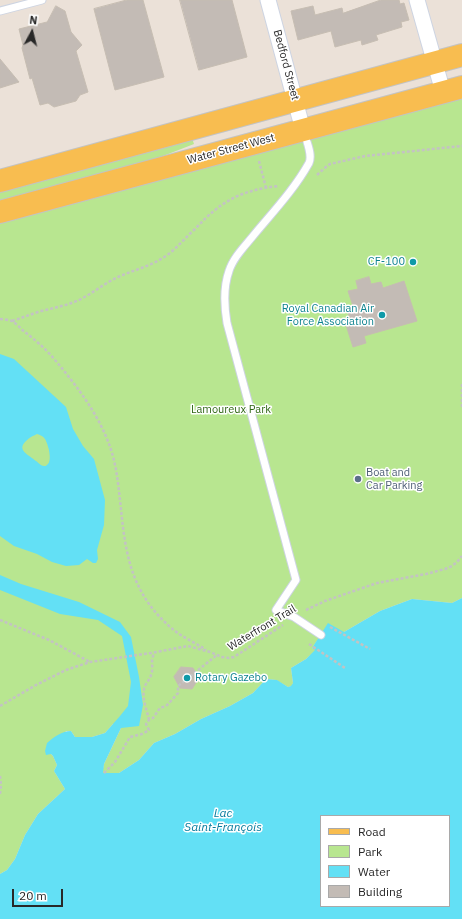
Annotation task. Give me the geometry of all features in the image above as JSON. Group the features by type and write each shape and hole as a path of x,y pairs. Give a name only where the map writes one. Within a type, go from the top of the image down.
{"main road":[{"path":"0,180 462,55"},
{"name":"Water Street West","path":"0,212 453,89"}],"street":[{"name":"Bedford Street","path":"268,0 303,130"},
{"path":"417,0 435,62 453,89"}],"lane":[{"path":"0,11 42,0"},
{"path":"303,130 310,161 281,203 238,255 229,270 225,284 224,297 227,323 296,580 276,610 294,617 320,635"}],"path":[{"path":"255,143 266,188"},
{"path":"0,319 12,321 67,305 79,300 117,277 150,264 175,249 204,219 224,203 241,194 266,188 294,185 312,181 327,166 338,161 365,156 462,146"},
{"path":"12,321 51,355 90,406 101,426 113,456 121,504 123,534 130,565 140,589 149,603 167,624 210,652"},
{"path":"462,384 462,407"},
{"name":"Waterfront Trail","path":"0,706 66,670 90,662 111,660 188,646 222,657 234,657 310,608 377,583 446,569 457,562 462,556"},
{"path":"0,620 49,640 90,662"},
{"path":"329,627 370,649"},
{"path":"309,644 345,668"},
{"path":"149,720 146,710 144,688 152,674 153,652"},
{"path":"104,773 115,762 130,737 150,730 146,724 153,718 160,708 166,706 178,693 178,686 217,655"},
{"path":"0,776 0,794"}],"green space":[{"name":"Lamoureux Park","path":"462,97 462,598 452,603 412,599 380,611 344,632 321,635 312,648 316,650 306,659 291,668 292,686 288,687 276,680 266,679 253,693 175,734 154,743 139,760 119,773 102,773 104,764 121,728 113,724 105,733 92,737 75,737 71,731 66,731 51,754 57,765 54,771 65,789 38,814 25,835 15,859 7,870 0,874 0,223"},
{"path":"192,138 194,144 145,163 0,202 0,190"}],"water":[{"path":"0,354 14,359 66,407 73,429 83,446 94,459 105,500 104,525 97,550 98,559 96,563 93,563 87,559 79,565 66,566 52,562 37,554 14,546 0,536","holes":["37,434 45,439 49,448 50,460 46,466 41,465 27,454 22,447 26,441"]},
{"name":"Lac Saint-François","path":"0,575 21,584 79,602 120,622 131,637 143,705 139,726 121,728 104,764 103,773 119,773 139,760 154,743 175,734 253,693 266,679 277,680 288,687 291,686 293,683 291,668 306,659 315,650 312,648 328,623 344,632 380,611 412,599 452,603 462,598 462,919 0,919 0,874 7,870 15,859 25,835 38,814 65,789 54,771 57,765 53,756 51,754 46,755 45,751 47,743 58,735 68,731 71,731 75,737 92,737 105,733 128,706 131,682 122,636 98,620 60,614 0,590"}],"building":[{"path":"127,0 143,0 164,77 115,90 94,9"},
{"path":"180,0 232,0 247,57 199,70"},
{"path":"381,0 399,0 400,4 404,3 409,20 401,22 402,27 376,35 378,40 362,45 361,40 335,47 331,31 298,40 291,11 313,6 315,15 342,8 343,13"},
{"path":"56,6 65,11 71,32 82,45 76,51 88,92 80,95 76,101 54,107 48,103 40,105 32,78 30,79 19,29 47,22"},
{"path":"0,59 19,82 0,88"},
{"name":"Royal Canadian Air Force Association","path":"369,277 371,284 381,282 383,288 404,281 417,321 364,336 366,343 353,347 346,325 351,324 347,308 353,306 348,291 358,289 356,281"},
{"name":"Rotary Gazebo","path":"181,667 193,668 199,678 192,689 180,688 174,677"}],"place":[{"name":"CF-100","path":"413,262"},
{"name":"Royal Canadian Air Force Association","path":"382,315"},
{"name":"Boat and Car Parking","path":"358,479"},
{"name":"Rotary Gazebo","path":"187,678"}]}
